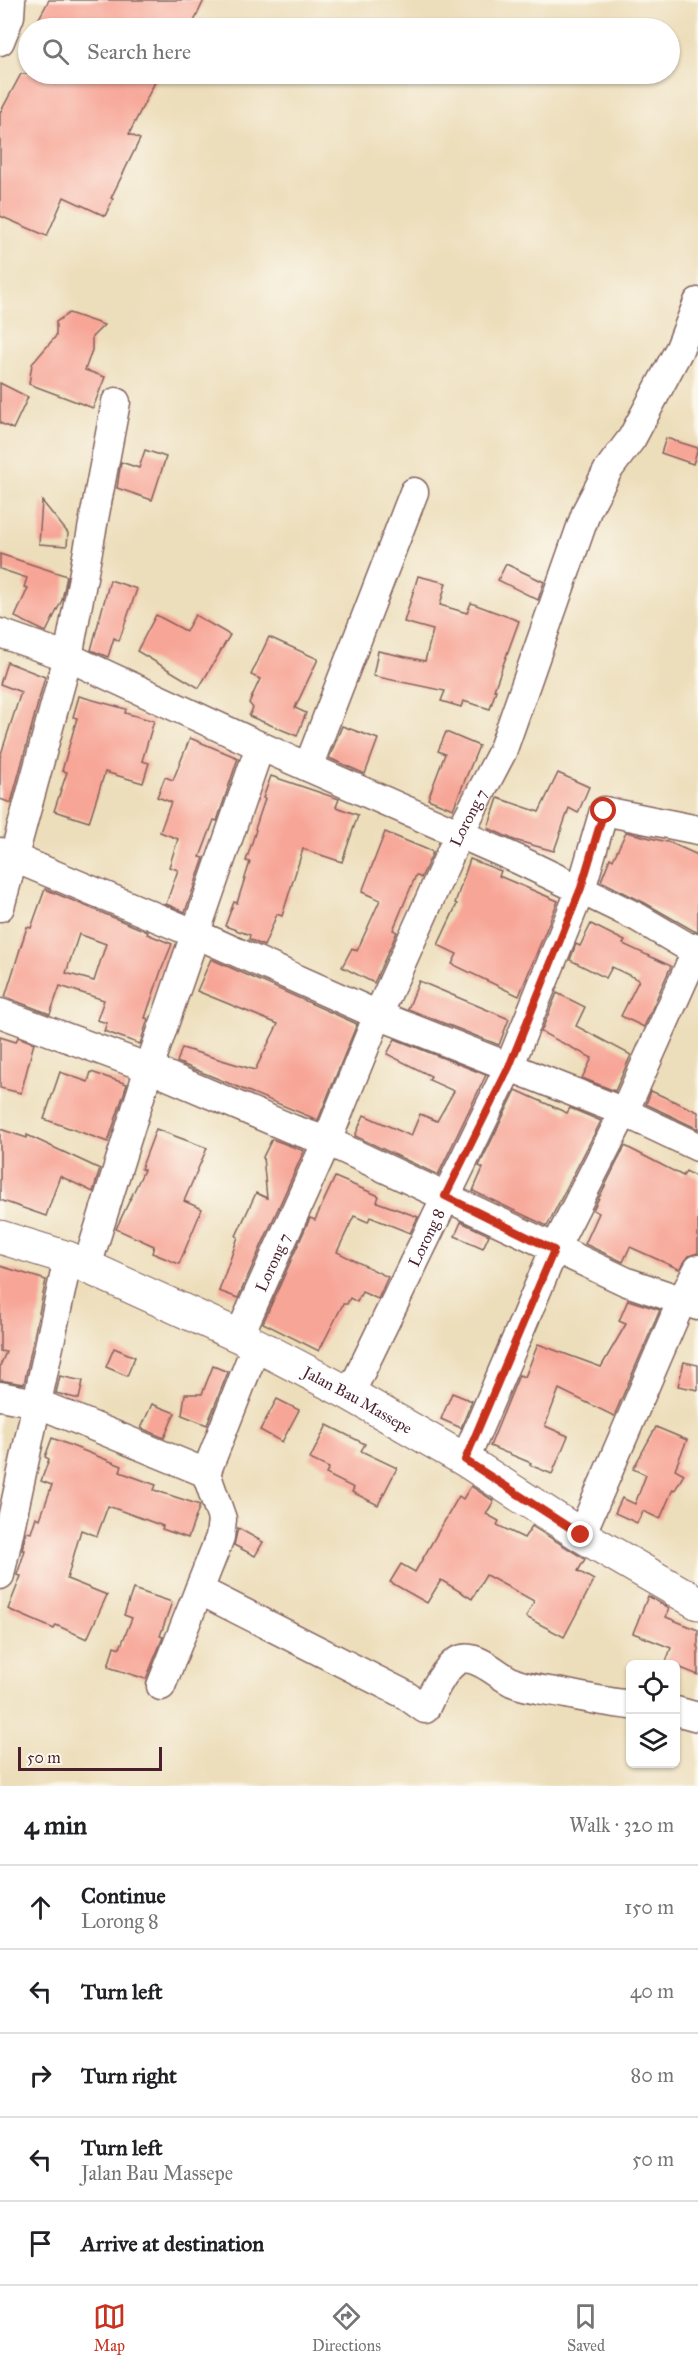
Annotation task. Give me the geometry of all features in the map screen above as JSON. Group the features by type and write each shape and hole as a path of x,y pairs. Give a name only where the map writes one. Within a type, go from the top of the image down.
{"main road":[{"name":"Jalan Bau Massepe","path":"0,1238 77,1262 248,1341 465,1460 581,1535 698,1603"}],"street":[{"name":"Lorong 7","path":"206,1473 248,1341 378,1015 459,834 502,752 587,510 608,470 632,438 680,348 698,302"},
{"path":"0,907 6,854 68,657 116,402"},
{"path":"308,767 414,492"},
{"path":"0,633 68,657 260,746 581,888 697,951 624,1112 554,1250 465,1460"},
{"path":"0,1575 37,1403 77,1262 149,1068 260,746"},
{"name":"Lorong 8","path":"350,1395 509,1067 581,888 604,811 698,830"},
{"path":"6,854 196,934 378,1015 624,1112 698,1147"},
{"path":"0,1013 149,1068 327,1141 554,1250 627,1282 690,1303"},
{"path":"581,1535 690,1303 698,1269"},
{"path":"0,1396 37,1403 206,1473 222,1519 219,1537 161,1686"},
{"path":"199,1590 412,1700 425,1709 433,1692 457,1660 470,1658 481,1662 515,1683 536,1690 626,1704"},
{"path":"680,1713 698,1717"}],"building":[{"path":"49,0 204,0 196,18 39,18"},
{"path":"18,80 18,84 154,84 129,134 140,139 111,198 113,199 105,216 64,197 47,236 0,216 0,113"},
{"path":"69,313 104,325 92,337 92,350 85,370 105,377 93,408 29,384 32,364 56,336 56,322"},
{"path":"0,383 28,397 13,429 0,423"},
{"path":"666,438 698,448 693,464 661,453"},
{"path":"145,450 166,457 152,500 117,488 121,462 139,468"},
{"path":"42,501 68,533 67,546 39,544"},
{"path":"0,554 67,576 62,600 46,632 15,617 28,588 24,587 27,578 0,569"},
{"path":"506,564 544,582 538,600 498,580"},
{"path":"418,576 446,583 440,605 467,613 471,603 519,621 494,690 496,690 490,709 463,701 461,707 441,701 445,691 373,676 378,651 425,661 433,630 404,622"},
{"path":"110,580 137,589 119,641 114,638 108,657 91,650"},
{"path":"156,615 186,631 195,615 230,635 199,688 137,651"},
{"path":"269,637 318,659 295,708 306,713 297,736 249,716 253,708 249,703 260,679 251,675"},
{"path":"7,662 45,677 11,803 0,799 0,757 21,692 0,684"},
{"path":"79,696 126,709 125,713 154,721 142,761 149,763 143,783 105,772 89,822 54,811 67,772 62,771 77,718 73,717"},
{"path":"342,726 378,739 365,774 329,758"},
{"path":"446,732 479,746 453,809 428,799 445,754 438,751"},
{"path":"190,738 238,758 217,821 214,820 200,857 204,858 185,912 166,904 178,870 169,867 178,839 160,832 171,802 157,797 165,777 173,780"},
{"path":"558,773 589,787 578,813 569,808 554,851 514,840 488,828 498,798 539,812"},
{"path":"271,776 339,799 336,807 358,815 342,862 303,849 282,916 277,914 264,946 249,939 250,935 225,926 234,902 237,903 250,862 246,861"},
{"path":"385,832 433,852 421,878 416,875 393,930 397,932 374,983 342,967 352,948 357,951 380,900 362,892"},
{"path":"626,832 671,843 698,855 698,931 694,931 601,881 610,858 613,860"},
{"path":"470,859 501,871 499,876 558,901 519,996 452,964 457,954 438,945 457,904 455,903"},
{"path":"45,889 172,944 145,1018 148,1019 140,1044 104,1031 107,1023 97,1020 104,1000 60,986 50,1014 5,997 27,927 31,928","holes":["79,934 106,944 94,981 66,973"]},
{"path":"591,924 625,941 623,944 671,966 644,1027 621,1016 639,980 612,967 606,978 570,960 576,944 580,946"},
{"path":"211,959 357,1024 318,1120 177,1062 182,1048 255,1070 278,1024 197,991"},
{"path":"419,981 509,1019 499,1045 408,1009"},
{"path":"557,993 585,1007 576,1026 631,1055 615,1091 582,1078 592,1058 541,1032"},
{"path":"0,1037 16,1042 18,1037 34,1043 21,1093 0,1088"},
{"path":"395,1039 486,1075 438,1175 355,1136 364,1115 411,1136 420,1114 437,1121 454,1091 429,1080 431,1076 387,1054"},
{"path":"60,1072 88,1082 91,1072 127,1084 108,1142 44,1119"},
{"path":"516,1090 567,1113 570,1108 601,1121 547,1226 473,1191 483,1168 479,1166"},
{"path":"651,1091 698,1112 698,1129 646,1104"},
{"path":"0,1129 27,1138 27,1135 100,1169 93,1192 60,1176 46,1216 0,1200"},
{"path":"156,1129 207,1148 184,1201 202,1209 179,1264 152,1253 154,1246 116,1229 144,1170 141,1169"},
{"path":"272,1139 304,1151 238,1298 219,1291 238,1237 236,1236 256,1193 267,1198 263,1157"},
{"path":"625,1146 683,1176 686,1171 698,1178 698,1253 689,1256 679,1269 630,1247 623,1262 585,1244 599,1213 593,1210"},
{"path":"335,1177 379,1196 377,1202 418,1217 410,1233 370,1217 368,1222 354,1216 337,1252 388,1277 378,1299 362,1292 357,1302 350,1298 347,1304 343,1304 319,1351 263,1323 310,1218 315,1220"},
{"path":"461,1222 489,1235 483,1248 455,1236"},
{"path":"0,1266 46,1280 24,1384 0,1380 0,1366 6,1352 0,1351"},
{"path":"628,1300 660,1310 614,1416 559,1389 545,1426 568,1436 552,1474 490,1446 519,1375 525,1377 538,1344 601,1367 626,1324 619,1321"},
{"path":"114,1348 135,1357 127,1376 106,1367"},
{"path":"684,1362 698,1365 698,1390 678,1386"},
{"path":"213,1366 228,1372 207,1425 182,1415 185,1394 202,1394"},
{"path":"60,1376 83,1381 79,1399 56,1393"},
{"path":"452,1393 472,1401 461,1428 441,1419"},
{"path":"277,1399 299,1410 282,1442 260,1430"},
{"path":"152,1404 175,1413 164,1438 141,1428"},
{"path":"327,1425 365,1444 361,1451 397,1468 378,1505 352,1492 354,1488 326,1474 329,1468 310,1459"},
{"path":"656,1427 687,1440 675,1469 684,1474 675,1490 673,1489 660,1519 643,1511 637,1523 615,1513 622,1498 635,1504 646,1475 633,1469"},
{"path":"52,1438 122,1466 120,1472 156,1485 154,1490 200,1505 188,1538 162,1529 163,1526 108,1506 97,1536 81,1530 67,1579 107,1595 87,1639 56,1625 54,1629 8,1609 21,1576 17,1575 25,1550 22,1550 26,1532 31,1533 36,1517 40,1519 52,1485 41,1481 49,1459 45,1457"},
{"path":"471,1486 494,1501 486,1514 499,1521 497,1525 524,1538 532,1526 585,1559 578,1571 594,1580 564,1637 526,1617 534,1601 486,1575 472,1599 441,1580 427,1603 390,1582 401,1564 415,1572 459,1496 463,1499"},
{"path":"238,1528 263,1542 255,1556 234,1545"},
{"path":"133,1589 172,1602 160,1636 163,1637 146,1679 108,1667 114,1646 120,1648 132,1618 124,1615"},
{"path":"648,1596 669,1608 666,1617 698,1630 698,1675 680,1668 680,1660 667,1660 671,1648 633,1633"}],"route":[{"path":"581,1535 465,1460 554,1250 445,1196 509,1067 581,888 604,811"}]}
